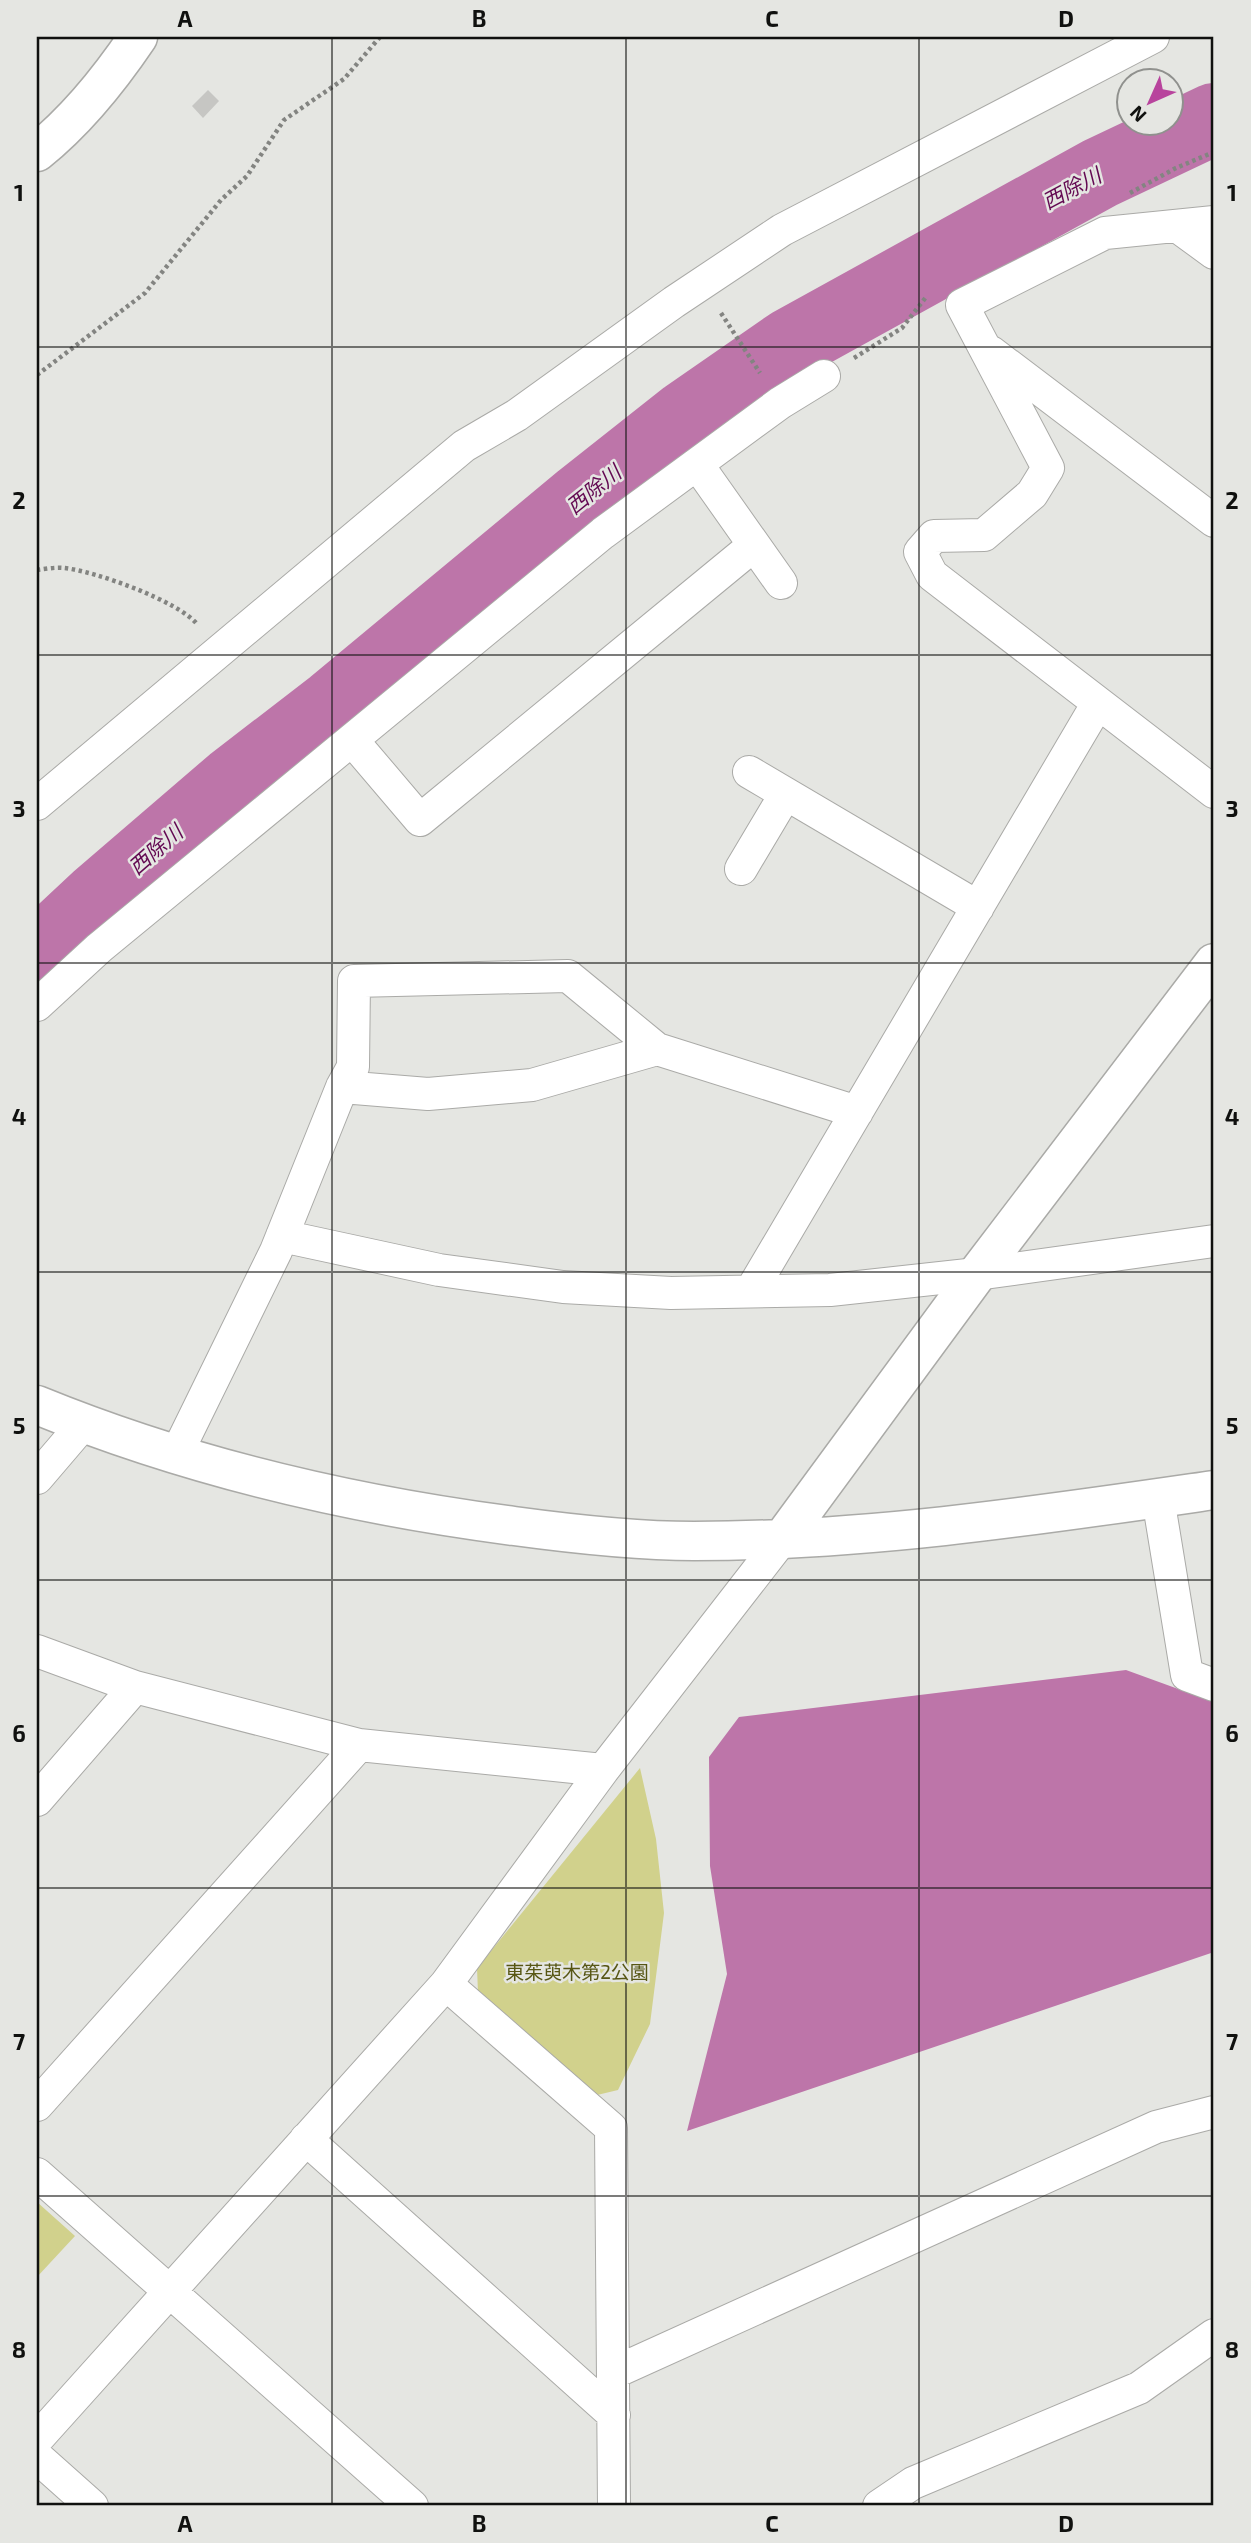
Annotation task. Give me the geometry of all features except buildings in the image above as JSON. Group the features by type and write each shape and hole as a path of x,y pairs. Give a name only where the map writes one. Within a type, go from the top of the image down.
{"street":[{"path":"37,152 73,120 103,87 138,37"},
{"path":"37,804 464,446 517,415 782,230 1153,37"},
{"path":"1214,222 1105,233 962,305 1048,468 1032,494 984,535 934,536 920,552 932,575 1214,792"},
{"path":"1177,226 1214,253"},
{"path":"985,347 1214,521"},
{"path":"37,1005 99,948 603,533 780,403 824,376"},
{"path":"697,464 780,583"},
{"path":"352,740 420,820 753,546"},
{"path":"751,1291 1098,703"},
{"path":"749,772 978,907"},
{"path":"741,869 785,794"},
{"path":"37,2439 446,1984 603,1770 783,1538 977,1274 1214,963"},
{"path":"176,1454 282,1236 342,1087 353,1067 354,981 568,976 657,1049 857,1112"},
{"path":"342,1087 428,1094 532,1086 657,1049"},
{"path":"282,1236 439,1270 563,1287 671,1293 830,1290 977,1274 1214,1241"},
{"path":"37,1405 176,1454 341,1497 450,1518 565,1533 679,1541 874,1534 1214,1490"},
{"path":"37,1478 84,1423"},
{"path":"1158,1498 1187,1675 1214,1685"},
{"path":"37,1651 135,1687 359,1745 603,1770"},
{"path":"37,1800 135,1687"},
{"path":"37,2105 359,1745"},
{"path":"446,1984 611,2128 614,2506"},
{"path":"613,2374 1156,2127 1214,2112"},
{"path":"306,2139 614,2415"},
{"path":"37,2174 412,2506"},
{"path":"879,2506 913,2483 1139,2388 1214,2335"},
{"path":"37,2457 92,2506"}],"path":[{"path":"37,375 145,293 221,200 247,176 284,120 344,79 380,37"},
{"path":"718,308 767,384"},
{"path":"37,570 62,567 92,573 178,608 192,618 221,651"}],"green space":[{"name":"東茱萸木第2公園","path":"640,1768 656,1839 664,1913 650,2024 618,2090 593,2096 478,1993 477,1968"},
{"path":"37,2202 75,2236 37,2277"}],"shaded area":[{"path":"1126,1670 1214,1702 1214,1952 687,2131 727,1974 710,1866 709,1757 739,1717"}],"waterway":[{"name":"西除川","path":"37,955 98,898 233,782 333,705 581,499 686,416 790,344 1100,173 1214,119"}]}
